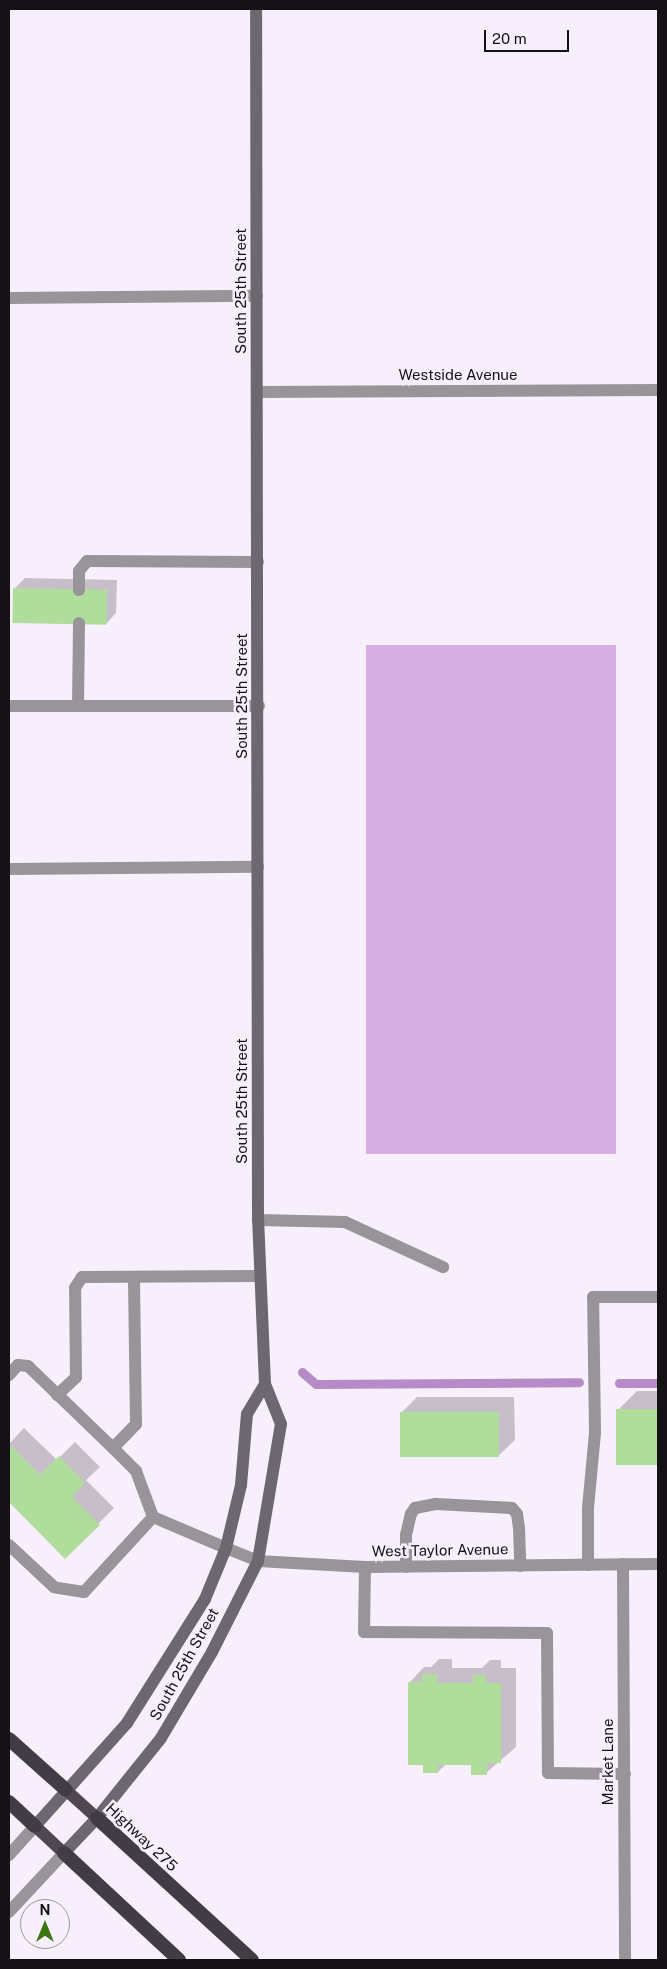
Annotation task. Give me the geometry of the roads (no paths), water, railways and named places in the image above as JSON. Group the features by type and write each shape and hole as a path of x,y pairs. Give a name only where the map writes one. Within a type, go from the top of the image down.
{"highway":[{"name":"Highway 275","path":"9,1738 66,1790"},
{"path":"9,1802 35,1826"},
{"name":"Highway 275","path":"97,1818 252,1960"},
{"path":"64,1853 179,1960"}],"main road":[{"name":"South 25th Street","path":"64,1853 97,1818 161,1738 212,1652 258,1561 281,1424 265,1384 258,1220 259,706 256,9"},
{"name":"South 25th Street","path":"35,1826 127,1723 204,1599 226,1548 241,1485 247,1414 265,1384"},
{"name":"Highway 275","path":"66,1790 97,1818"},
{"path":"35,1826 64,1853"}],"street":[{"path":"9,298 257,296"},
{"name":"Westside Avenue","path":"258,392 658,390"},
{"path":"79,590 79,571 87,561 258,562"},
{"path":"78,706 79,623"},
{"path":"9,706 259,706"},
{"path":"9,869 258,867"},
{"path":"258,1220 345,1222 443,1267"},
{"path":"57,1394 76,1377 75,1288 82,1277 260,1276"},
{"path":"113,1448 136,1424 134,1277"},
{"path":"588,1565 588,1508 595,1432 593,1297 658,1297"},
{"path":"9,1375 18,1365 28,1366 113,1448 136,1471 153,1517 84,1592 54,1588 9,1545"},
{"path":"406,1567 406,1535 411,1514 415,1508 436,1504 512,1508 517,1514 519,1528 520,1566"},
{"name":"West Taylor Avenue","path":"153,1517 258,1561 365,1567 658,1564"},
{"name":"Market Lane","path":"623,1564 624,1960"},
{"path":"365,1567 364,1632 547,1633 548,1773 625,1774"},
{"name":"South 25th Street","path":"9,1855 35,1826"},
{"name":"South 25th Street","path":"9,1912 64,1853"}],"waterway":[{"path":"302,1372 316,1384 579,1382"},
{"path":"619,1383 658,1383"}]}
